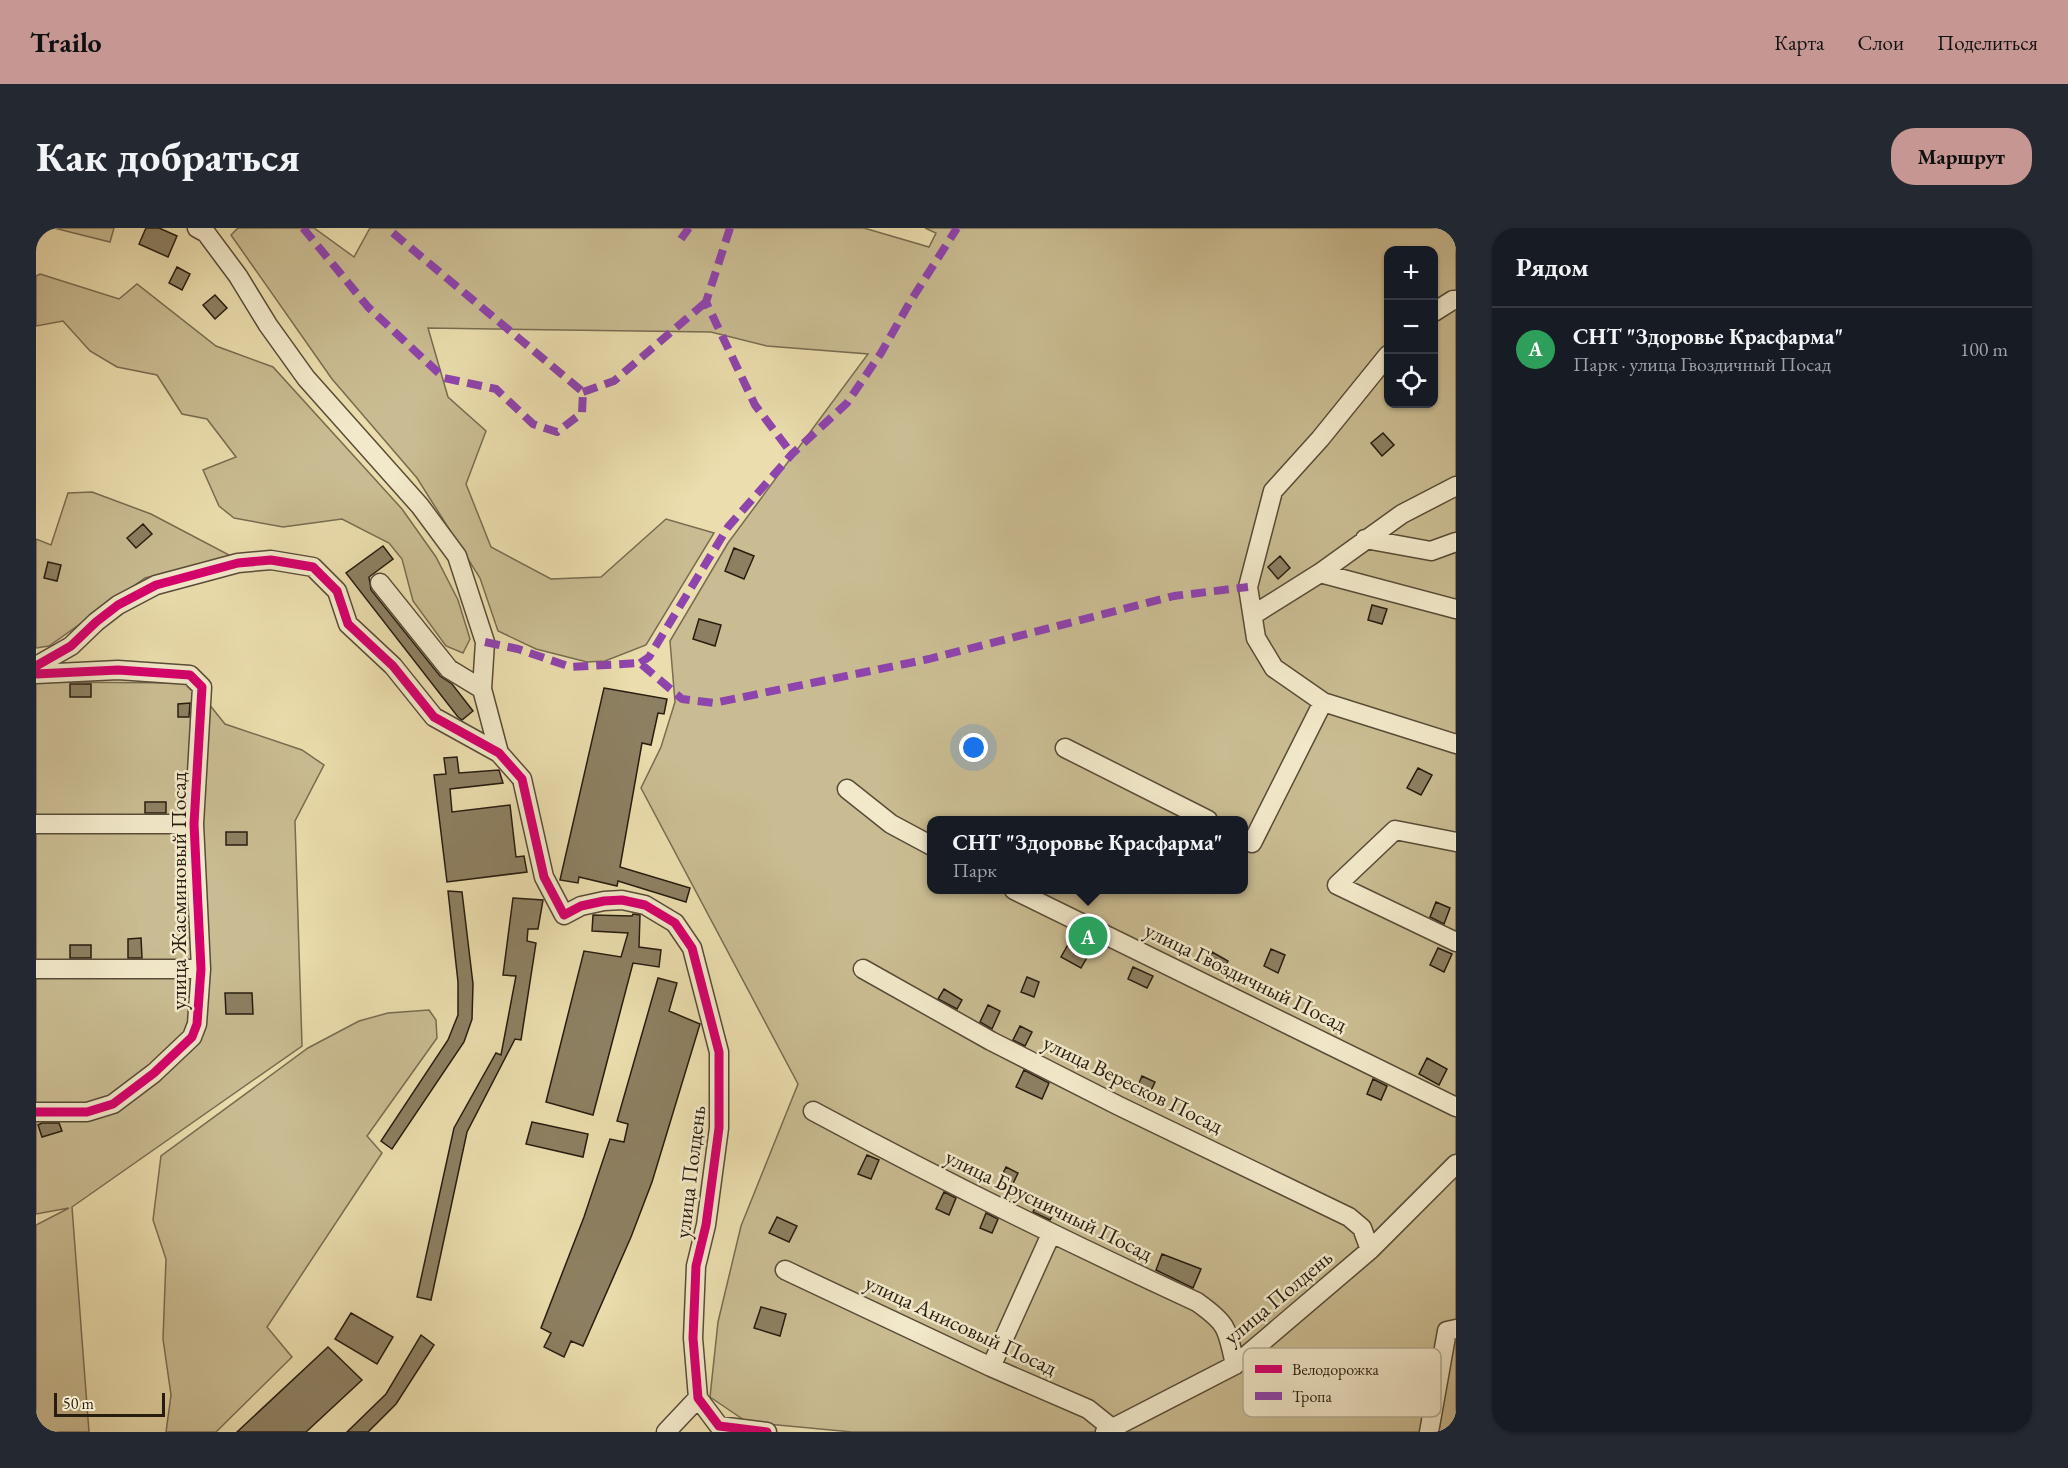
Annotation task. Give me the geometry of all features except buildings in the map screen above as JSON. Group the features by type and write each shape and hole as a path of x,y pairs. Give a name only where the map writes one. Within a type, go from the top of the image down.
{"street":[{"path":"197,228 206,233 225,259 306,378 420,506 457,556 485,642 482,689 499,753"},
{"path":"1438,310 1455,299"},
{"path":"1384,361 1320,440 1273,491 1248,587 1256,638 1274,668 1323,702 1456,744"},
{"path":"1253,615 1320,573 1402,514 1456,486"},
{"path":"1365,539 1431,551 1456,542"},
{"name":"улица Полдень","path":"36,666 71,646 118,605 156,585 238,563 271,560 313,567 337,591 348,624 393,666 434,717 499,753 522,779 544,878 564,915 581,906 622,900 645,905 675,923 692,948 718,1052 719,1128 706,1225 696,1266 693,1338 698,1398"},
{"path":"1320,573 1456,609"},
{"path":"380,583 449,669 482,689"},
{"name":"улица Жасминовый Посад","path":"36,674 118,670 190,675 202,687 194,824 201,969 197,1024 192,1037 154,1073 113,1104 87,1112 36,1112"},
{"path":"1248,841 1252,843 1323,702"},
{"path":"1065,748 1200,816"},
{"path":"847,789 891,824 927,843"},
{"path":"36,824 194,824"},
{"path":"1456,842 1395,830 1337,885 1456,942"},
{"name":"улица Гвоздичный Посад","path":"1022,894 1456,1107"},
{"path":"36,969 201,969"},
{"name":"улица Вересков Посад","path":"863,969 991,1041 1119,1106 1349,1217 1362,1228 1370,1250"},
{"name":"улица Брусничный Посад","path":"813,1111 918,1168 1051,1234 1197,1302 1219,1317 1228,1332 1235,1365"},
{"name":"улица Полдень","path":"1255,1348 1370,1250 1456,1164"},
{"path":"991,1367 1051,1234"},
{"name":"улица Анисовый Посад","path":"785,1270 991,1367 1088,1409 1109,1430"},
{"path":"1441,1365 1447,1331 1456,1329"},
{"name":"улица Полдень","path":"1109,1430 1235,1365 1243,1358"},
{"path":"666,1432 698,1398 719,1426 767,1432"},
{"path":"1429,1432 1432,1417"}],"shaded area":[{"path":"54,228 114,228 110,242"},
{"path":"238,228 314,228 354,257 370,228 864,228 929,247 936,233 925,228 1456,228 1456,1432 852,1432 747,1422 710,1397 718,1322 741,1226 798,1084 641,788 661,747 675,702 670,641 728,543 868,354 767,346 711,332 428,328 448,397 486,431 466,484 491,547 551,579 601,577 666,519 714,533 646,645 605,661 587,662 536,649 498,631 480,578 417,478 332,379 231,235"},
{"path":"40,274 119,299 137,284 216,346 273,367 402,509 436,557 458,600 470,639 463,653 446,646 413,601 402,559 389,543 342,519 283,527 234,518 219,506 203,470 236,457 207,419 182,414 157,375 117,367 90,351 63,321 36,326 36,276"},
{"path":"92,492 151,514 231,556 145,578 49,646 36,648 36,539 51,545 68,493"},
{"path":"36,682 192,683 225,724 302,750 324,765 295,821 302,1046 72,1207 89,1432 36,1432 36,1225 69,1208 36,1214"},
{"path":"429,1010 436,1020 437,1038 367,1136 382,1153 267,1327 292,1357 216,1432 166,1432 171,1395 163,1339 166,1259 153,1220 161,1156 308,1048 359,1021 388,1013"}],"marked path":[{"path":"303,228 368,307 444,378 496,389 533,424 557,432 582,413 583,392 387,228"},
{"path":"681,239 689,228"},
{"path":"730,228 706,302 755,405 792,454"},
{"path":"640,663 649,657 728,527 792,454 847,403 881,353 957,228"},
{"path":"583,392 614,381 706,302"},
{"path":"485,642 518,649 571,667 640,663 682,699 714,703 929,659 1174,596 1248,587"}],"cycle path":[{"path":"36,666 71,646 118,605 156,585 238,563 271,560 313,567 337,591 348,624 393,666 434,717 499,753 522,779 544,877 564,915 581,906 622,900 645,905 675,923 692,948 719,1052 719,1128 706,1225 696,1266 693,1338 698,1398 719,1426 767,1432"},
{"path":"36,674 118,670 190,675 202,687 194,824 201,969 197,1024 192,1037 154,1073 113,1104 87,1112 36,1112"}],"place":[{"name":"СНТ \"Здоровье Красфарма\"","path":"1088,936"}]}
